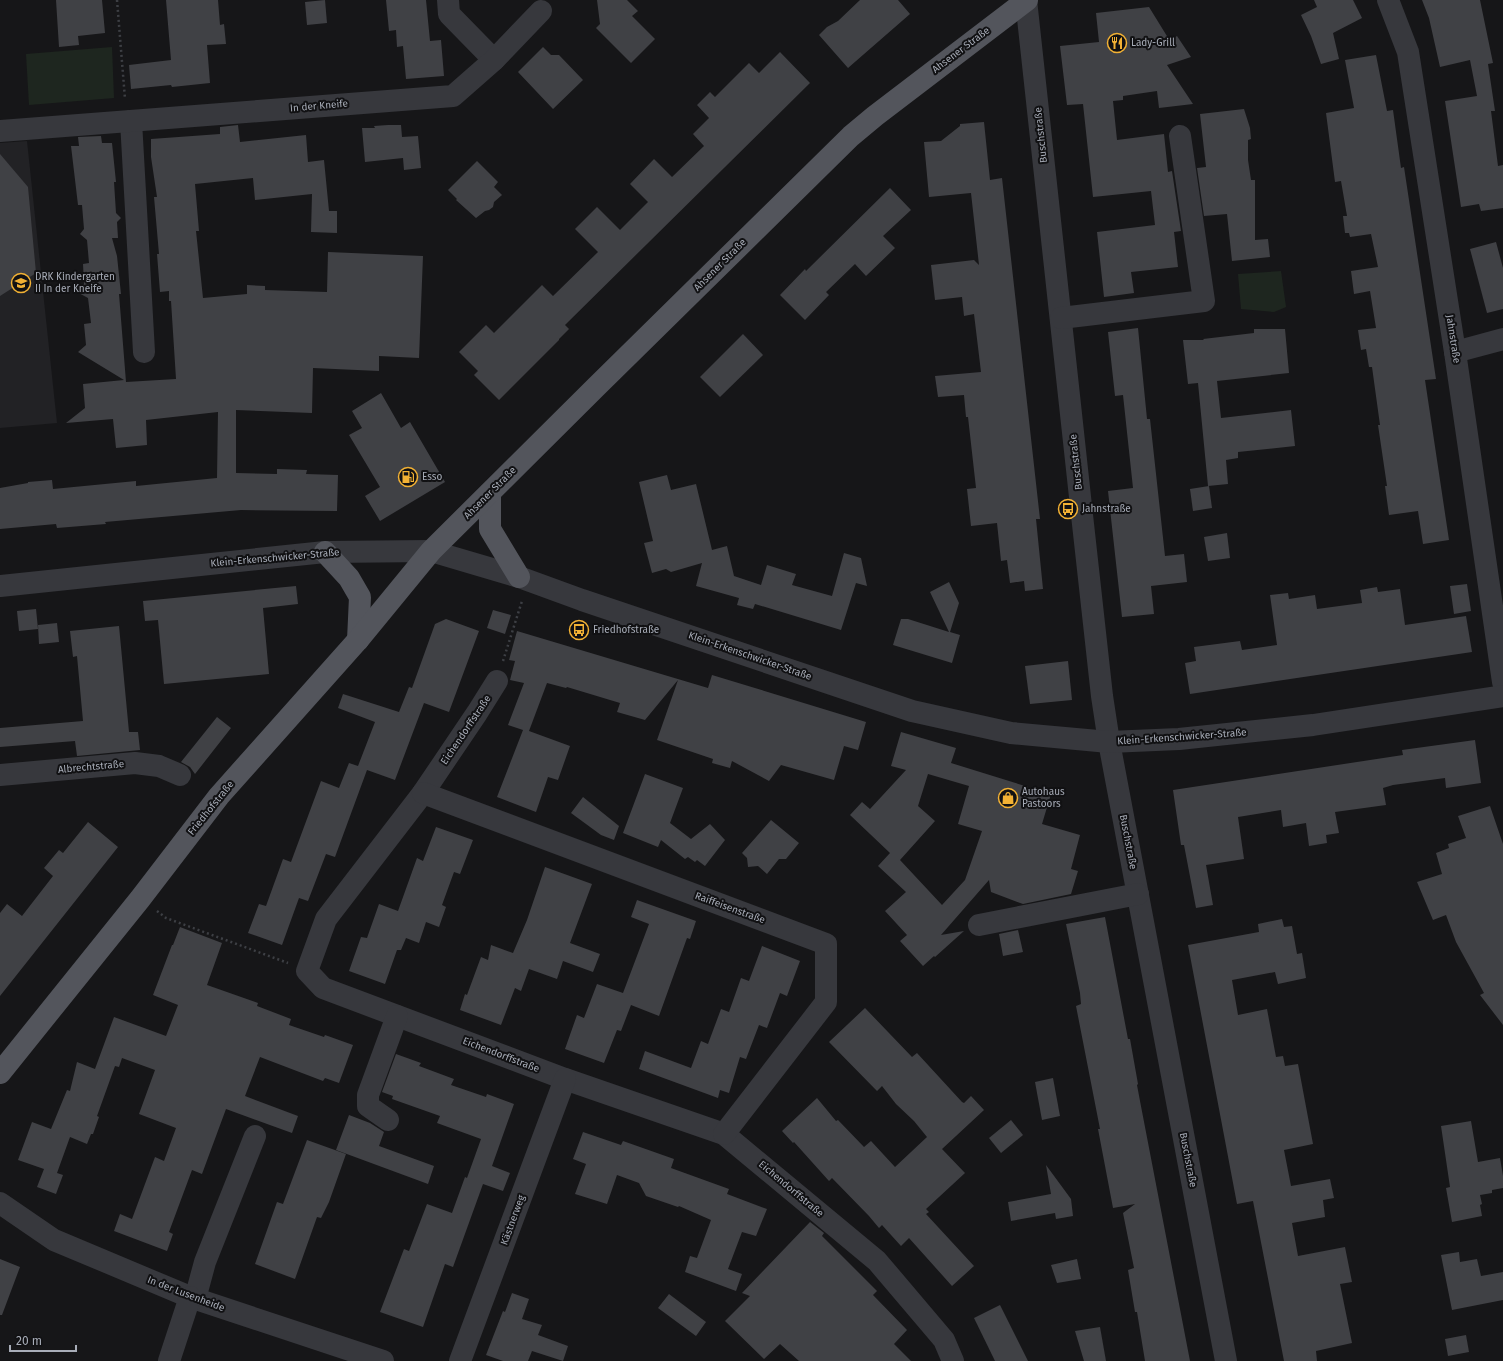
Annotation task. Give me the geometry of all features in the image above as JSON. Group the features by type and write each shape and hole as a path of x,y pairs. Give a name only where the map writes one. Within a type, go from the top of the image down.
{"main road":[{"name":"Ahsener Straße","path":"431,551 851,136 1026,0"},
{"path":"490,493 490,529 523,579"},
{"name":"Friedhofstraße","path":"0,1073 140,899 219,796 358,640 431,551"},
{"path":"325,552 349,578 360,597 358,640"}],"street":[{"path":"448,0 449,14 494,60"},
{"name":"Buschstraße","path":"1026,0 1102,696 1109,742 1226,1361"},
{"name":"Jahnstraße","path":"1388,0 1408,52 1455,352 1503,682"},
{"name":"In der Kneife","path":"0,131 453,96 494,60 541,11"},
{"path":"131,121 144,352"},
{"path":"1061,318 1204,301 1180,136"},
{"path":"1455,352 1503,339"},
{"name":"Klein-Erkenschwicker-Straße","path":"0,586 325,552 431,551 523,579 912,711 1011,733 1109,742 1179,739 1313,725 1503,696"},
{"name":"Eichendorffstraße","path":"497,681 423,793 326,919 307,971 323,988 565,1079 724,1134 877,1261 944,1340 953,1361"},
{"name":"Albrechtstraße","path":"0,775 135,763 159,766 180,775"},
{"name":"Raiffeisenstraße","path":"423,793 826,944 826,1002 724,1134"},
{"path":"979,925 1138,894"},
{"path":"388,1120 368,1106 368,1095 397,1016"},
{"name":"Kästnerweg","path":"460,1361 565,1079"},
{"path":"168,1361 205,1262 256,1136"},
{"name":"In der Lusenheide","path":"0,1203 54,1240 192,1298 383,1361"}],"path":[{"path":"117,0 125,98 131,121"},
{"path":"497,681 523,579"},
{"path":"140,899 166,918 307,971"}],"shaded area":[{"path":"112,47 114,98 29,105 26,54"},
{"name":"DRK Kindergarten II In der Kneife","path":"27,141 57,423 0,428 0,143"},
{"path":"1281,271 1286,307 1274,312 1241,309 1238,274"}],"building":[{"path":"56,0 102,0 105,33 78,36 79,45 59,47"},
{"path":"166,0 218,0 220,25 224,24 226,44 207,45 210,83 131,89 129,65 171,60"},
{"path":"325,0 327,23 307,25 305,2"},
{"path":"386,0 426,0 430,41 441,40 444,76 406,79 403,46 397,47 396,30 389,31"},
{"path":"597,0 627,0 638,11 632,16 655,39 631,63 596,28 600,24"},
{"path":"860,0 898,0 910,14 848,68 819,35 827,27 838,21"},
{"path":"1314,0 1353,0 1362,18 1333,33 1339,59 1321,64 1311,36 1301,15 1317,7"},
{"path":"1422,0 1480,0 1493,63 1488,64 1495,111 1491,111 1498,166 1503,165 1503,208 1481,211 1479,204 1461,207 1445,101 1477,96 1470,60 1440,67 1429,18"},
{"path":"1149,7 1170,41 1177,36 1191,57 1167,65 1193,104 1159,108 1157,91 1123,96 1123,100 1113,101 1117,140 1164,134 1168,172 1172,171 1181,231 1174,232 1178,267 1131,272 1134,293 1104,297 1097,232 1155,225 1151,191 1093,197 1083,104 1067,105 1060,46 1099,42 1096,13"},
{"path":"543,47 551,55 559,55 583,80 553,109 518,72"},
{"path":"780,52 810,83 565,325 569,329 499,400 474,375 478,371 459,352 486,325 494,333 542,285 553,296 598,252 575,229 597,207 620,230 648,202 630,184 654,159 672,177 704,146 693,134 709,118 697,105 710,92 715,97 749,63 759,73"},
{"path":"1376,55 1387,111 1393,110 1401,168 1404,167 1436,379 1425,380 1449,540 1423,544 1418,511 1389,515 1385,486 1387,486 1378,425 1380,425 1372,367 1369,367 1366,349 1361,350 1358,330 1376,328 1370,291 1354,294 1351,271 1378,267 1371,234 1350,237 1349,233 1345,233 1343,216 1347,216 1341,181 1335,182 1326,113 1354,108 1345,60"},
{"path":"1244,109 1250,128 1251,139 1248,140 1248,160 1251,180 1255,180 1255,240 1268,239 1270,257 1232,261 1227,214 1204,216 1197,168 1206,167 1200,114"},
{"path":"984,122 990,180 1002,178 1040,519 1036,519 1043,589 1025,591 1024,581 1010,583 1007,560 1001,561 997,523 971,526 967,489 976,488 964,395 938,397 935,376 981,372 974,314 964,316 962,297 935,300 931,265 974,260 979,265 971,193 929,197 924,142 941,141 960,126 960,124"},
{"path":"238,125 240,142 306,135 308,162 324,160 329,211 337,211 337,233 311,232 312,194 255,200 253,178 195,184 199,231 196,231 203,298 247,294 247,285 265,286 265,290 327,292 328,252 423,256 419,358 379,356 379,371 313,368 312,413 236,410 236,473 277,474 277,469 307,470 306,474 338,475 337,511 241,510 105,522 106,524 57,528 56,524 0,529 0,488 28,482 52,480 53,489 136,481 136,486 217,478 218,412 146,420 147,445 116,448 113,419 66,423 85,408 83,384 124,380 78,352 86,345 84,324 91,323 88,298 75,291 84,284 83,264 89,263 87,240 80,234 84,229 82,205 78,205 71,146 79,146 78,137 101,136 102,143 112,143 116,182 114,182 116,213 121,218 117,222 118,238 112,238 117,256 121,294 119,294 126,382 176,379 171,301 169,301 169,291 160,292 157,254 159,254 154,197 157,197 151,157 151,139 220,134 220,127"},
{"path":"401,125 402,137 418,136 421,168 404,170 403,158 365,162 362,128 375,128 374,126"},
{"path":"0,154 28,187 36,273 0,296"},
{"path":"477,161 498,182 494,187 502,195 494,202 493,207 476,218 456,200 457,199 448,190"},
{"path":"890,188 911,210 883,236 895,248 866,276 855,264 826,292 829,295 805,320 780,295 805,269 806,271"},
{"path":"1496,242 1503,268 1503,309 1487,313 1470,249"},
{"path":"1138,328 1147,419 1150,419 1165,556 1184,554 1187,582 1151,586 1154,614 1122,617 1108,491 1133,488 1123,395 1115,396 1108,332"},
{"path":"1254,329 1285,329 1289,373 1217,381 1221,418 1291,410 1295,446 1238,452 1238,458 1226,460 1228,484 1208,486 1198,383 1188,384 1183,340 1204,340 1203,339 1254,333"},
{"path":"743,334 763,355 720,397 700,377"},
{"name":"Esso","path":"381,393 401,428 410,422 445,482 380,521 365,496 380,487 349,435 362,428 352,411"},
{"path":"667,475 671,490 696,484 712,550 727,546 734,576 761,585 767,565 796,574 792,585 832,596 844,553 861,558 867,586 856,583 841,630 755,604 753,609 737,605 739,598 696,586 702,563 671,572 666,569 652,573 644,543 653,541 639,482"},
{"path":"1209,486 1212,508 1193,511 1190,489"},
{"path":"1227,533 1230,558 1208,561 1204,537"},
{"path":"949,582 959,603 950,632 960,635 952,663 893,645 901,619 908,619 949,632 930,592"},
{"path":"1467,584 1471,611 1454,614 1450,586"},
{"path":"296,586 298,604 263,608 269,674 164,684 158,620 145,621 143,601"},
{"path":"1377,587 1378,592 1400,589 1405,625 1466,616 1472,652 1190,694 1185,663 1196,661 1194,647 1240,641 1242,650 1277,645 1270,595 1288,593 1289,599 1315,595 1317,609 1362,603 1360,590"},
{"path":"36,609 38,629 19,631 17,611"},
{"path":"493,610 511,615 505,634 487,628"},
{"path":"446,619 479,631 449,712 424,703 395,780 367,770 335,857 326,854 308,901 299,898 282,945 248,933 259,904 266,906 283,859 291,862 321,781 339,788 349,763 358,766 375,722 338,708 343,694 399,712 409,687 412,688 435,624"},
{"path":"57,623 59,642 39,644 38,625"},
{"path":"119,626 129,732 138,732 140,750 77,756 75,741 0,747 0,728 83,721 77,656 73,657 70,631"},
{"path":"517,631 708,688 712,675 866,722 858,750 844,746 834,780 781,765 769,781 732,761 730,768 712,763 713,759 657,740 678,680 645,720 617,712 620,703 567,687 547,683 529,731 570,746 558,780 548,777 536,812 497,797 523,730 508,725 524,683 510,680 515,661 509,660"},
{"path":"1068,661 1072,700 1030,704 1025,666"},
{"path":"217,717 231,728 195,774 190,767 181,762"},
{"path":"901,732 956,748 951,763 1051,794 1042,824 1080,835 1071,869 1078,871 1071,894 1023,904 991,892 989,880 941,935 964,931 923,966 900,941 907,935 885,911 906,892 878,866 890,853 850,815 862,802 870,809 906,770 891,766","holes":["928,774 969,786 958,824 982,831 965,880 942,905 900,860 935,821 918,806"]},
{"path":"1475,740 1481,783 1446,788 1445,778 1393,785 1383,788 1386,805 1335,812 1339,833 1326,835 1327,843 1309,846 1306,823 1283,827 1281,810 1238,817 1244,859 1206,865 1213,905 1196,908 1184,845 1181,845 1173,790 1403,755 1402,750"},
{"path":"645,774 683,788 670,823 691,839 710,824 725,840 705,866 697,860 695,862 688,857 685,859 661,840 658,847 623,833"},
{"path":"583,797 619,826 614,840 601,835 571,813"},
{"path":"1490,806 1503,844 1503,1025 1480,995 1484,993 1456,942 1446,915 1433,920 1417,882 1442,874 1436,853 1449,848 1448,844 1466,838 1458,816"},
{"path":"771,820 799,843 786,859 779,859 767,874 758,866 748,867 747,858 742,853"},
{"path":"88,822 118,847 0,996 0,913 7,904 22,916 53,876 44,868 59,850 63,853"},
{"path":"436,827 473,840 460,874 454,872 442,905 446,907 439,927 426,922 419,943 406,938 401,950 397,950 385,984 349,971 361,937 367,938 379,904 398,911 417,858 423,861"},
{"path":"545,867 592,884 570,943 600,954 593,972 563,961 557,979 529,969 521,991 515,988 501,1025 460,1010 465,994 467,995 481,957 488,960 491,945 513,953 527,920"},
{"path":"637,900 696,921 690,939 687,938 659,1016 631,1005 621,1031 617,1030 604,1063 565,1049 577,1015 584,1018 597,984 623,993 649,924 631,917"},
{"path":"1105,917 1128,1039 1130,1039 1137,1085 1190,1361 1145,1361 1128,1270 1134,1268 1123,1213 1135,1204 1113,1208 1098,1129 1100,1129 1076,1006 1081,1004 1080,993 1066,924"},
{"path":"1282,919 1284,927 1292,926 1297,954 1302,953 1306,978 1278,984 1275,972 1232,980 1238,1015 1267,1009 1276,1057 1283,1056 1285,1066 1298,1064 1313,1144 1284,1150 1291,1186 1330,1179 1334,1198 1323,1200 1325,1217 1292,1223 1298,1256 1345,1247 1352,1282 1340,1284 1352,1343 1316,1351 1317,1361 1284,1361 1253,1201 1237,1204 1188,945 1259,932 1258,924"},
{"path":"180,927 222,943 207,985 258,1003 257,1006 291,1019 289,1025 353,1045 339,1083 325,1078 323,1081 260,1057 245,1096 298,1116 292,1133 226,1109 202,1174 192,1170 169,1232 173,1234 167,1251 114,1231 120,1214 132,1219 155,1157 164,1161 176,1128 139,1114 155,1070 122,1058 119,1067 115,1066 97,1116 99,1117 93,1134 91,1134 87,1144 70,1137 57,1173 63,1175 56,1194 37,1187 44,1169 18,1160 32,1122 51,1129 67,1090 70,1091 77,1062 95,1069 114,1017 166,1036 178,1005 153,995"},
{"path":"1018,930 1023,952 1003,956 999,934"},
{"path":"762,946 800,961 787,996 780,993 767,1028 759,1025 746,1059 740,1057 729,1093 720,1090 718,1098 639,1069 645,1051 691,1068 701,1041 708,1044 721,1009 729,1012 741,978 749,981"},
{"path":"865,1008 912,1057 917,1053 962,1102 964,1103 971,1096 984,1110 942,1149 965,1173 926,1209 929,1212 926,1214 974,1266 952,1286 909,1238 901,1246 882,1225 879,1228 832,1178 829,1181 794,1142 793,1143 782,1131 817,1098 836,1121 838,1120 864,1147 871,1141 895,1167 927,1137 914,1121 896,1104 882,1086 877,1091 829,1042"},
{"path":"396,1054 421,1063 419,1066 454,1079 451,1085 486,1097 487,1094 514,1104 492,1166 510,1173 503,1191 483,1184 453,1267 445,1264 423,1327 380,1312 404,1249 409,1251 427,1204 452,1213 481,1139 437,1123 440,1116 392,1099 393,1096 382,1092"},
{"path":"1053,1078 1060,1116 1042,1120 1035,1082"},
{"path":"349,1115 370,1123 384,1132 379,1146 434,1166 428,1184 336,1150"},
{"path":"1011,1120 1023,1135 1001,1153 989,1138"},
{"path":"1471,1121 1478,1162 1500,1158 1503,1188 1492,1190 1492,1193 1480,1195 1482,1216 1452,1222 1446,1188 1450,1187 1441,1126"},
{"path":"583,1132 621,1145 623,1141 674,1159 671,1168 729,1189 727,1194 767,1209 756,1236 742,1232 728,1269 742,1274 736,1291 685,1272 690,1256 697,1258 711,1220 679,1206 678,1207 646,1196 639,1183 617,1175 607,1204 575,1194 586,1164 573,1159"},
{"path":"307,1140 346,1154 329,1202 321,1218 317,1217 295,1279 255,1264 277,1202 283,1204"},
{"path":"1046,1165 1071,1199 1073,1216 1056,1219 1055,1213 1011,1221 1008,1202 1051,1194"},
{"path":"810,1222 824,1233 822,1236 877,1291 873,1295 907,1330 894,1344 911,1361 799,1361 780,1344 764,1359 725,1321 750,1296 742,1293"},
{"path":"1459,1252 1460,1262 1477,1259 1481,1276 1503,1272 1503,1300 1452,1310 1441,1255"},
{"path":"0,1259 20,1267 2,1315 0,1315"},
{"path":"1077,1259 1081,1279 1057,1283 1051,1265"},
{"path":"512,1293 529,1299 522,1319 542,1325 538,1335 568,1346 563,1361 532,1351 528,1361 503,1361 486,1355 503,1311 505,1312"},
{"path":"669,1294 706,1322 696,1336 658,1308"},
{"path":"1000,1305 1028,1361 995,1361 974,1318"},
{"path":"1100,1327 1106,1361 1084,1361 1075,1331"},
{"path":"1466,1335 1469,1352 1448,1356 1445,1339"}],"place":[{"name":"Lady-Grill","path":"1117,43"},
{"name":"DRK Kindergarten II In der Kneife","path":"21,283"},
{"name":"Esso","path":"408,477"},
{"name":"Jahnstraße","path":"1068,509"},
{"name":"Friedhofstraße","path":"579,630"},
{"name":"Autohaus Pastoors","path":"1008,798"}]}
